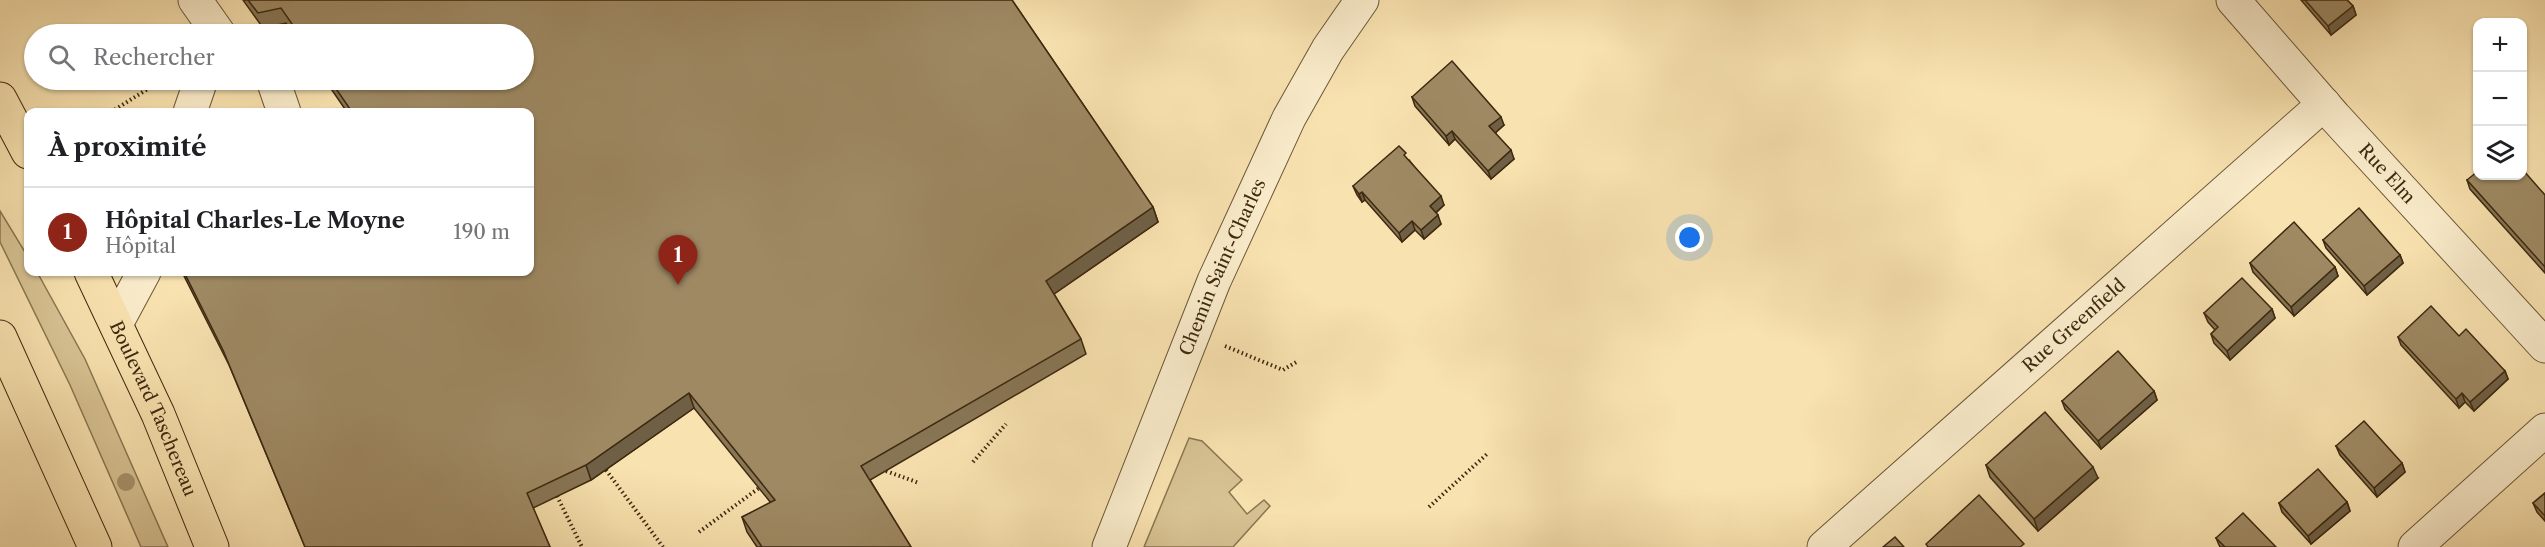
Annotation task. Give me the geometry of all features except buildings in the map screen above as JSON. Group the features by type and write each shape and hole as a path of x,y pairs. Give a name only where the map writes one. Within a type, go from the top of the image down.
{"main road":[{"path":"0,99 24,144"},
{"name":"Boulevard Taschereau","path":"93,276 158,414 212,547"},
{"path":"0,337 95,547"}],"street":[{"path":"195,0 212,24"},
{"name":"Chemin Saint-Charles","path":"1109,547 1214,281 1289,118 1328,49 1362,0"},
{"name":"Rue Elm","path":"2233,0 2324,104 2545,346"},
{"path":"191,108 198,90"},
{"path":"277,90 284,108"},
{"name":"Rue Greenfield","path":"1824,547 2324,104"},
{"path":"116,324 142,276"},
{"path":"2415,547 2545,430"}],"path":[{"path":"117,108 146,90"},
{"path":"1219,344 1283,370 1298,361"},
{"path":"973,462 1006,424"},
{"path":"1429,507 1486,454"},
{"path":"606,470 663,547"},
{"path":"886,471 919,483"},
{"path":"699,532 759,488"},
{"path":"557,496 582,547"}],"shaded area":[{"path":"0,211 24,250 24,276 39,276 85,359 168,547 141,547 70,385 0,242"},
{"path":"1189,438 1202,441 1242,480 1229,492 1247,514 1264,500 1270,506 1233,547 1144,547"}],"place":[{"name":"Hôpital Charles-Le Moyne","path":"678,285"}]}
